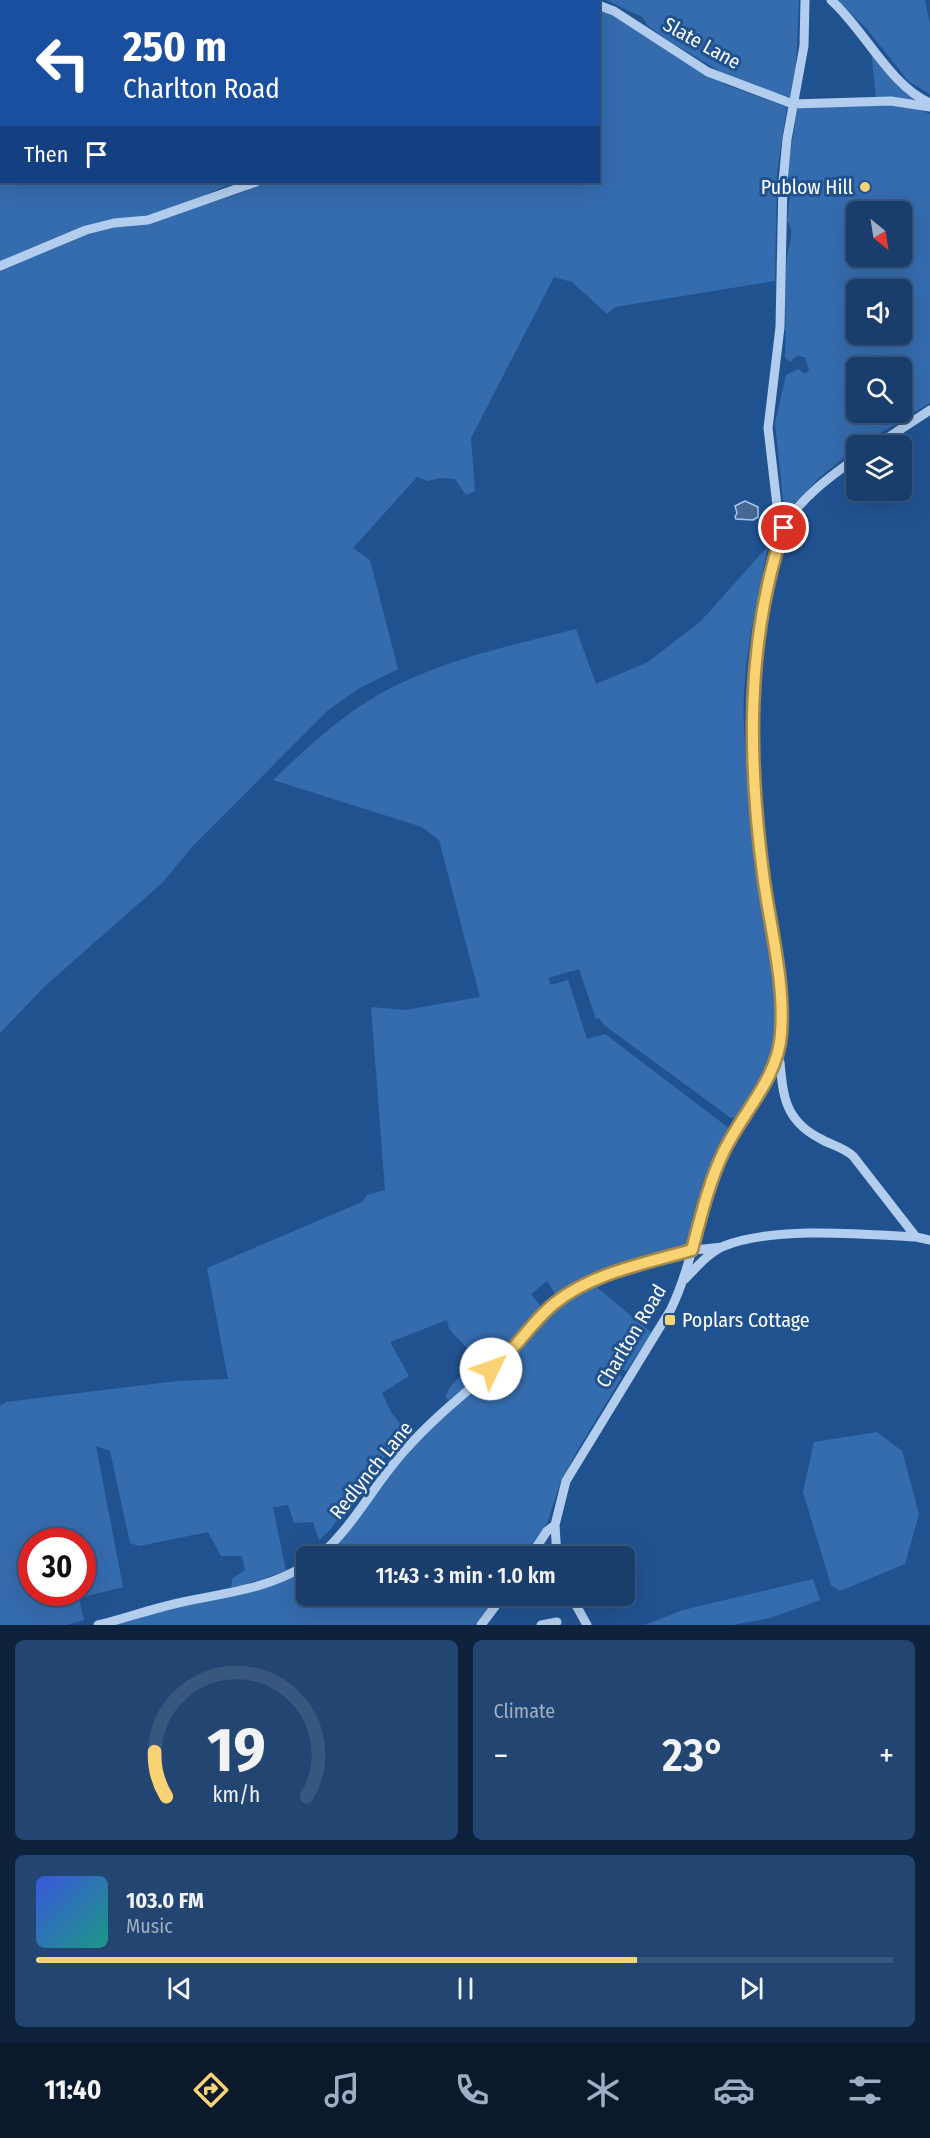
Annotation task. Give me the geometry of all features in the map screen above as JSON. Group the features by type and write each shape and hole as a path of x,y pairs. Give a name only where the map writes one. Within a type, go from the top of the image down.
{"street":[{"path":"784,528 778,514 768,428 780,327 783,183 793,104 804,45 805,0"},
{"path":"831,0 849,17 903,83 930,105"},
{"name":"Slate Lane","path":"600,6 614,11 708,72 793,104"},
{"path":"793,104 891,101 930,105"},
{"path":"0,266 86,230 148,220 253,183"},
{"path":"892,435 930,410"},
{"name":"Charlton Road","path":"556,1546 555,1526 562,1492 573,1466 671,1309 684,1281 707,1194 723,1152 777,1057 781,1033 781,998 764,880 756,801 751,695 766,591 784,528 812,494 846,466"},
{"path":"777,1057 780,1062 784,1100 792,1116 815,1136 846,1150 853,1156 916,1237"},
{"path":"770,1072 782,1081"},
{"name":"Redlynch Lane","path":"329,1546 344,1532 407,1447 465,1390 504,1359 555,1302 610,1275 692,1250 722,1247 749,1240 810,1233 916,1237 930,1240"},
{"path":"684,1281 722,1247"},
{"path":"537,1546 547,1531 555,1526"},
{"path":"98,1625 173,1604 256,1588 296,1571"},
{"path":"481,1625 495,1606"},
{"path":"577,1606 587,1625"},
{"path":"544,1625 557,1622"}],"shaded area":[{"path":"606,0 799,0 796,65 790,97 739,83 669,41 648,26 642,17"},
{"path":"837,0 925,0 930,25 930,94 908,81 867,29"},
{"path":"600,8 726,85 787,107 777,172 775,281 615,307 607,314 572,282 554,277 471,438 475,491 466,495 455,479 439,478 428,481 417,477 353,548 370,560 398,669 358,689 327,711 192,847 162,883 44,987 0,1033 0,183 233,183 191,201 194,208 241,193 261,183 600,183"},
{"path":"871,49 919,101 876,99"},
{"path":"892,105 913,107 930,114 930,403 912,414 912,357 846,357 846,423 897,423 877,435 846,435 846,456 819,478 792,506 784,508 775,423 786,375 798,369 805,374 809,370 805,357 797,356 790,362 785,358 786,270 791,234 787,221 794,185 805,180 792,183 787,174 797,109 802,106"},
{"path":"745,501 758,507 758,517 753,520 736,519 735,517 737,513 735,506"},
{"path":"768,546 747,657 744,702 747,774 754,847 778,1011 776,1041 770,1061 760,1081 737,1117 731,1118 604,1025 599,1018 596,1019 579,969 548,978 551,985 568,980 587,1039 605,1034 730,1129 713,1165 689,1242 683,1248 567,1289 556,1296 547,1281 531,1294 542,1308 546,1306 505,1355 449,1400 445,1397 450,1387 477,1359 449,1329 447,1320 390,1342 409,1376 382,1393 391,1412 409,1435 395,1434 389,1451 329,1531 319,1540 313,1522 294,1523 288,1505 273,1507 286,1571 231,1589 232,1579 245,1570 242,1556 221,1556 208,1532 139,1546 130,1543 110,1451 96,1446 123,1587 96,1594 96,1528 18,1528 18,1606 81,1606 84,1620 67,1625 0,1625 0,1406 6,1402 177,1381 228,1379 207,1268 362,1202 367,1195 385,1190 371,1007 405,1010 480,997 439,840 422,827 273,780 316,740 363,704 397,685 440,667 576,629 596,684 648,662 701,621"},
{"path":"593,1284 652,1333 626,1371 620,1369 618,1373 622,1377 577,1451 560,1484 547,1523 533,1546 331,1546 410,1448 556,1305"},
{"path":"877,1432 902,1451 919,1514 905,1564 840,1591 831,1585 803,1492 814,1442"},
{"path":"296,1571 296,1606 490,1606 476,1625 110,1625"},
{"path":"813,1579 820,1600 770,1618 733,1625 645,1625 683,1610"}],"place":[{"name":"Publow Hill","path":"865,187"},
{"name":"Poplars Cottage","path":"670,1320"}],"route":[{"path":"491,1369 504,1359 546,1311 564,1296 619,1271 692,1250 707,1194 723,1152 755,1100 777,1057 781,1033 781,998 764,880 753,778 751,695 769,580 784,528"}]}
